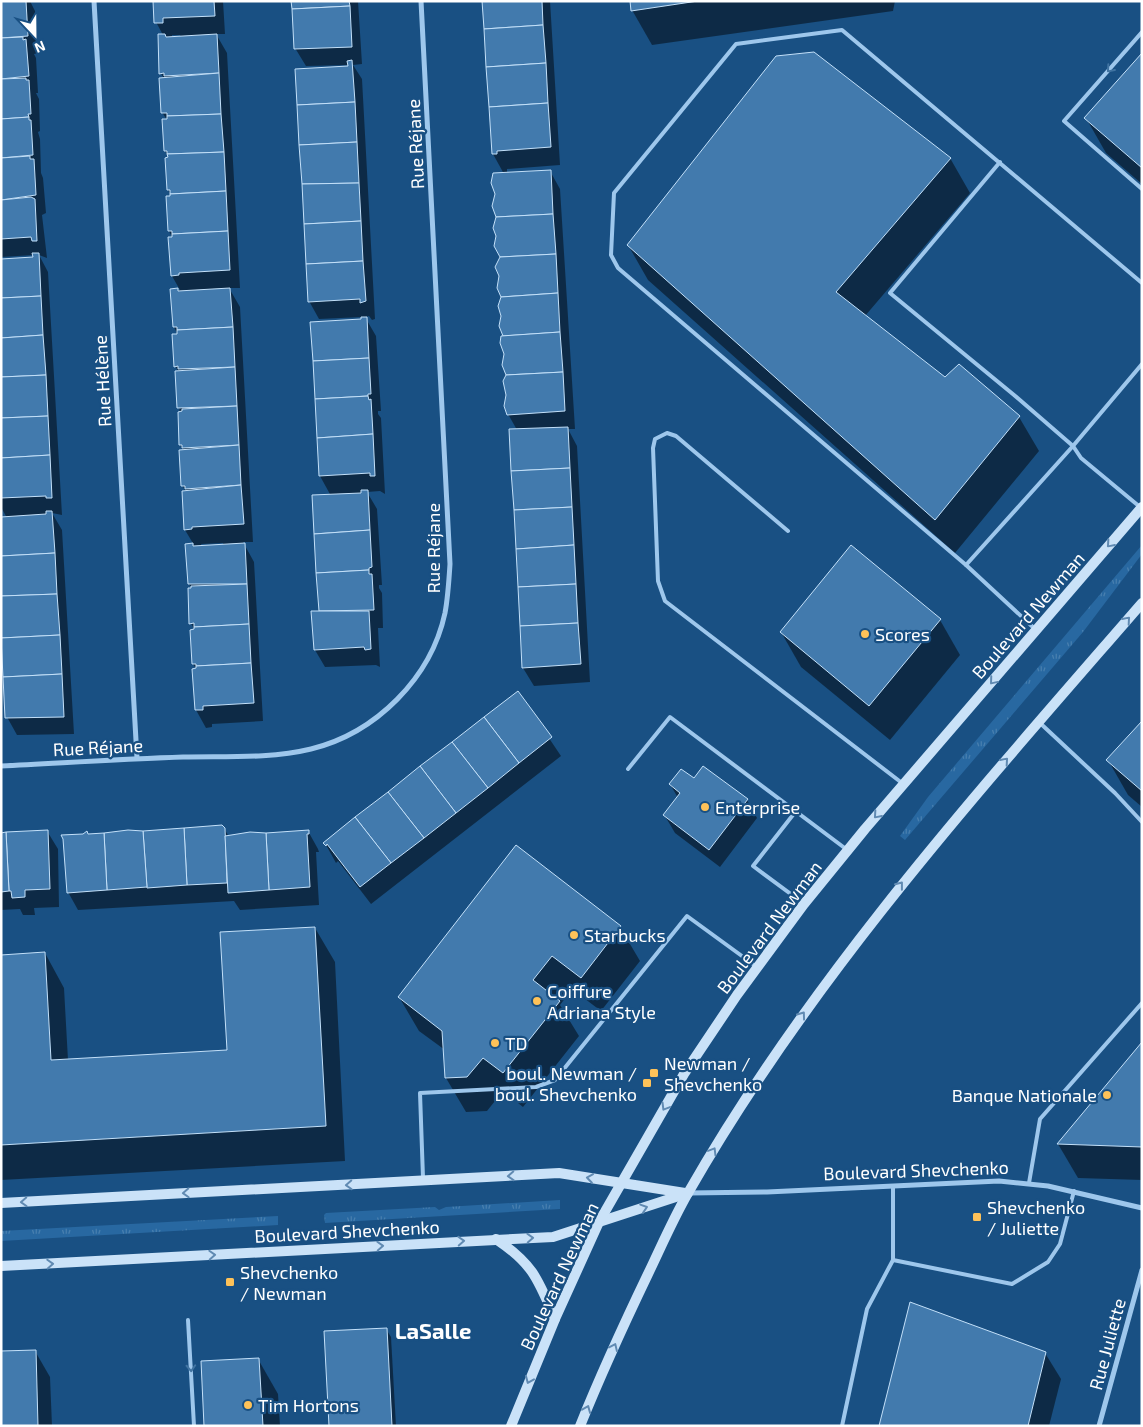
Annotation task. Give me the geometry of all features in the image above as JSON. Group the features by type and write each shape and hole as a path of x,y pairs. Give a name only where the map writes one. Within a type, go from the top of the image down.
{"main road":[{"name":"Boulevard Newman","path":"511,1426 555,1319 599,1222 684,1074 804,904 904,784 1142,507"},
{"path":"580,1426 628,1316 688,1193 760,1076 839,964 908,874 1142,603"},
{"name":"Boulevard Shevchenko","path":"1,1204 560,1173 688,1193"},
{"name":"Boulevard Shevchenko","path":"1,1266 553,1237 688,1193"},
{"path":"496,1239 516,1253 531,1269 555,1319"}],"street":[{"name":"Rue Hélène","path":"94,1 137,758"},
{"name":"Rue Réjane","path":"1,766 137,758 282,754 311,749 338,741 382,713 401,696 418,676 434,648 445,613 450,564 421,1"},
{"name":"Boulevard Shevchenko","path":"688,1193 999,1181 1029,1183 1074,1191 1142,1208"},
{"name":"Rue Juliette","path":"1100,1426 1142,1270"}],"lane":[{"path":"1036,630 966,565 618,268 611,255 614,193 736,44 842,30 1142,283"},
{"path":"1142,32 1064,121 1142,189"},
{"path":"1000,162 890,292 1072,446 1081,458 1142,507"},
{"path":"966,565 1142,364"},
{"path":"788,531 676,436 667,433 655,439 653,448 658,580 666,601 904,784"},
{"path":"628,769 670,717 848,850"},
{"path":"1039,722 1115,793 1142,822"},
{"path":"796,811 752,866 804,904"},
{"path":"423,1180 420,1093 536,1087 555,1080 687,916 757,968"},
{"path":"1029,1183 1040,1119 1142,1003"},
{"path":"842,1426 867,1309 893,1260 893,1186"},
{"path":"893,1260 1012,1284 1048,1262 1060,1244 1074,1191"},
{"path":"188,1320 194,1426"}],"green space":[{"path":"1142,545 1142,554 1083,632 905,840 900,836 928,797"},
{"path":"560,1200 560,1209 325,1223 324,1215 326,1213 435,1207 439,1210 446,1207"},
{"path":"278,1216 278,1225 1,1241 1,1231"}],"building":[{"path":"1,1 26,1 28,36 1,38"},
{"path":"153,1 214,1 215,16 163,18 163,23 154,23"},
{"path":"291,1 349,1 350,6 292,9"},
{"path":"482,1 542,1 543,25 484,29"},
{"path":"630,1 698,1 631,11"},
{"path":"350,6 352,47 294,49 292,9"},
{"path":"543,25 546,63 486,67 484,29"},
{"path":"158,34 165,34 166,37 217,34 219,73 164,76 164,73 159,74"},
{"path":"23,37 23,40 26,39 29,76 1,79 1,38"},
{"path":"814,52 951,158 836,292 945,377 959,364 1020,416 935,520 627,245 776,56"},
{"path":"1142,53 1142,168 1084,118"},
{"path":"352,60 355,102 297,105 295,69 348,66 347,61"},
{"path":"546,63 548,103 489,107 486,67"},
{"path":"219,73 221,114 167,116 167,113 161,113 159,78"},
{"path":"26,78 26,80 29,80 31,114 28,114 29,117 1,119 1,79"},
{"path":"355,102 357,142 299,145 297,105"},
{"path":"548,103 551,147 497,151 497,154 492,154 489,107"},
{"path":"221,114 224,152 167,154 167,151 164,151 162,119 167,119 167,116"},
{"path":"29,117 29,120 31,120 33,155 1,158 1,119"},
{"path":"357,142 359,183 302,184 299,145"},
{"path":"224,152 226,191 170,194 170,190 167,190 165,158 168,157 167,154"},
{"path":"30,156 30,159 34,159 36,195 1,200 1,158"},
{"path":"551,170 553,214 496,217 492,206 495,194 491,183 493,173"},
{"path":"359,183 361,221 304,224 302,184"},
{"path":"226,191 228,231 172,234 172,231 168,231 166,196 170,196 170,194"},
{"path":"31,197 35,199 37,241 32,241 31,237 1,239 1,200"},
{"path":"553,214 556,254 500,257 494,246 496,236 493,228 496,217"},
{"path":"361,221 363,261 306,264 304,224"},
{"path":"228,231 230,270 179,273 179,275 171,276 168,237 172,237 172,234"},
{"path":"32,253 39,253 41,296 1,298 1,259 33,257"},
{"path":"556,254 558,293 501,297 497,288 499,276 495,267 500,257"},
{"path":"363,261 366,301 360,303 360,299 308,302 306,264"},
{"path":"178,288 178,291 230,288 233,327 177,330 177,327 173,327 170,289"},
{"path":"558,293 560,332 503,336 499,326 501,316 498,306 501,297"},
{"path":"41,296 43,335 1,338 1,298"},
{"path":"361,317 367,317 369,358 313,361 310,322 361,319"},
{"path":"233,327 235,367 178,369 178,366 174,367 172,334 177,334 177,330"},
{"path":"560,332 563,372 506,375 502,365 504,354 500,343 501,336"},
{"path":"43,335 46,375 1,377 1,338"},
{"path":"369,358 371,394 368,394 368,396 315,399 313,361"},
{"path":"235,367 237,406 177,408 175,371"},
{"path":"563,372 565,411 507,415 504,406 506,395 503,381 506,375"},
{"path":"46,375 48,416 1,418 1,377"},
{"path":"368,396 369,400 371,399 373,434 317,438 315,399"},
{"path":"237,406 239,445 182,448 182,445 179,445 178,412 182,411 182,409"},
{"path":"48,416 50,455 1,458 1,418"},
{"path":"568,427 570,468 511,471 509,429"},
{"path":"373,434 375,476 370,476 370,473 319,476 317,438"},
{"path":"239,445 241,485 185,489 185,486 181,486 179,450"},
{"path":"50,455 52,498 46,498 46,496 1,498 1,458"},
{"path":"570,468 572,507 514,510 511,471"},
{"path":"241,485 244,524 192,527 192,529 184,530 182,491"},
{"path":"361,490 368,490 370,530 314,534 312,495 361,493"},
{"path":"572,507 574,545 516,549 514,510"},
{"path":"46,511 52,511 55,553 1,556 1,517 46,514"},
{"path":"370,530 372,567 369,570 316,573 314,534"},
{"path":"193,543 193,546 245,543 247,584 188,584 185,544"},
{"path":"574,545 576,584 518,587 516,549"},
{"path":"851,545 941,619 869,706 780,632"},
{"path":"55,553 57,594 1,596 1,556"},
{"path":"369,570 369,574 372,574 374,610 319,611 316,573"},
{"path":"247,584 249,624 194,627 194,623 189,624 188,588 191,588 191,586"},
{"path":"576,584 578,623 520,626 518,587"},
{"path":"57,594 60,635 1,638 1,596"},
{"path":"311,611 369,611 371,649 365,650 364,647 314,650"},
{"path":"578,623 581,664 522,668 520,626"},
{"path":"249,624 251,663 196,666 196,664 192,664 190,630 194,629 194,627"},
{"path":"60,635 62,674 3,677 1,638"},
{"path":"251,663 254,703 203,706 203,710 195,710 192,669 196,668 196,666"},
{"path":"62,674 64,717 5,718 3,677"},
{"path":"518,691 552,737 519,763 484,717"},
{"path":"484,717 519,763 488,788 452,742"},
{"path":"1142,721 1142,791 1106,760"},
{"path":"452,742 488,788 456,813 420,766"},
{"path":"420,766 456,813 424,838 388,792"},
{"name":"Enterprise","path":"703,766 748,799 709,850 663,815 680,793 669,784 681,769 694,778"},
{"path":"388,792 424,838 391,863 355,817"},
{"path":"355,817 391,863 360,887 327,844 326,846 323,843"},
{"path":"222,825 225,828 227,883 187,885 184,828"},
{"path":"184,828 187,885 147,888 143,831"},
{"path":"48,830 50,889 25,890 25,897 12,898 11,891 9,891 6,832"},
{"path":"128,830 143,831 147,887 107,890 104,833"},
{"path":"309,830 309,834 307,834 310,887 269,890 266,833"},
{"path":"87,831 88,834 104,833 107,890 67,893 63,839 61,835 83,834"},
{"path":"6,832 9,891 1,892 1,833"},
{"path":"250,832 266,833 269,890 228,893 225,836"},
{"path":"516,845 621,926 581,978 552,956 533,980 560,1001 503,1073 483,1058 467,1077 445,1078 442,1031 398,997"},
{"path":"315,927 326,1126 1,1145 1,955 45,952 51,1060 227,1050 220,932"},
{"path":"1142,1042 1142,1147 1057,1144"},
{"path":"910,1302 1046,1352 1028,1426 879,1426"},
{"path":"387,1328 392,1426 329,1426 324,1331"},
{"path":"36,1350 38,1426 1,1426 1,1351"},
{"path":"259,1358 263,1426 204,1426 201,1361"}],"place":[{"name":"Scores","path":"865,634"},
{"name":"Enterprise","path":"705,807"},
{"name":"Starbucks","path":"574,935"},
{"name":"Coiffure Adriana Style","path":"537,1001"},
{"name":"TD","path":"495,1043"},
{"name":"Newman / Shevchenko","path":"654,1073"},
{"name":"boul. Newman / boul. Shevchenko","path":"647,1083"},
{"name":"Banque Nationale","path":"1107,1095"},
{"name":"Shevchenko / Juliette","path":"977,1217"},
{"name":"Shevchenko / Newman","path":"230,1282"},
{"name":"Tim Hortons","path":"248,1405"}],"district":[{"name":"LaSalle","path":"433,1330"}]}
